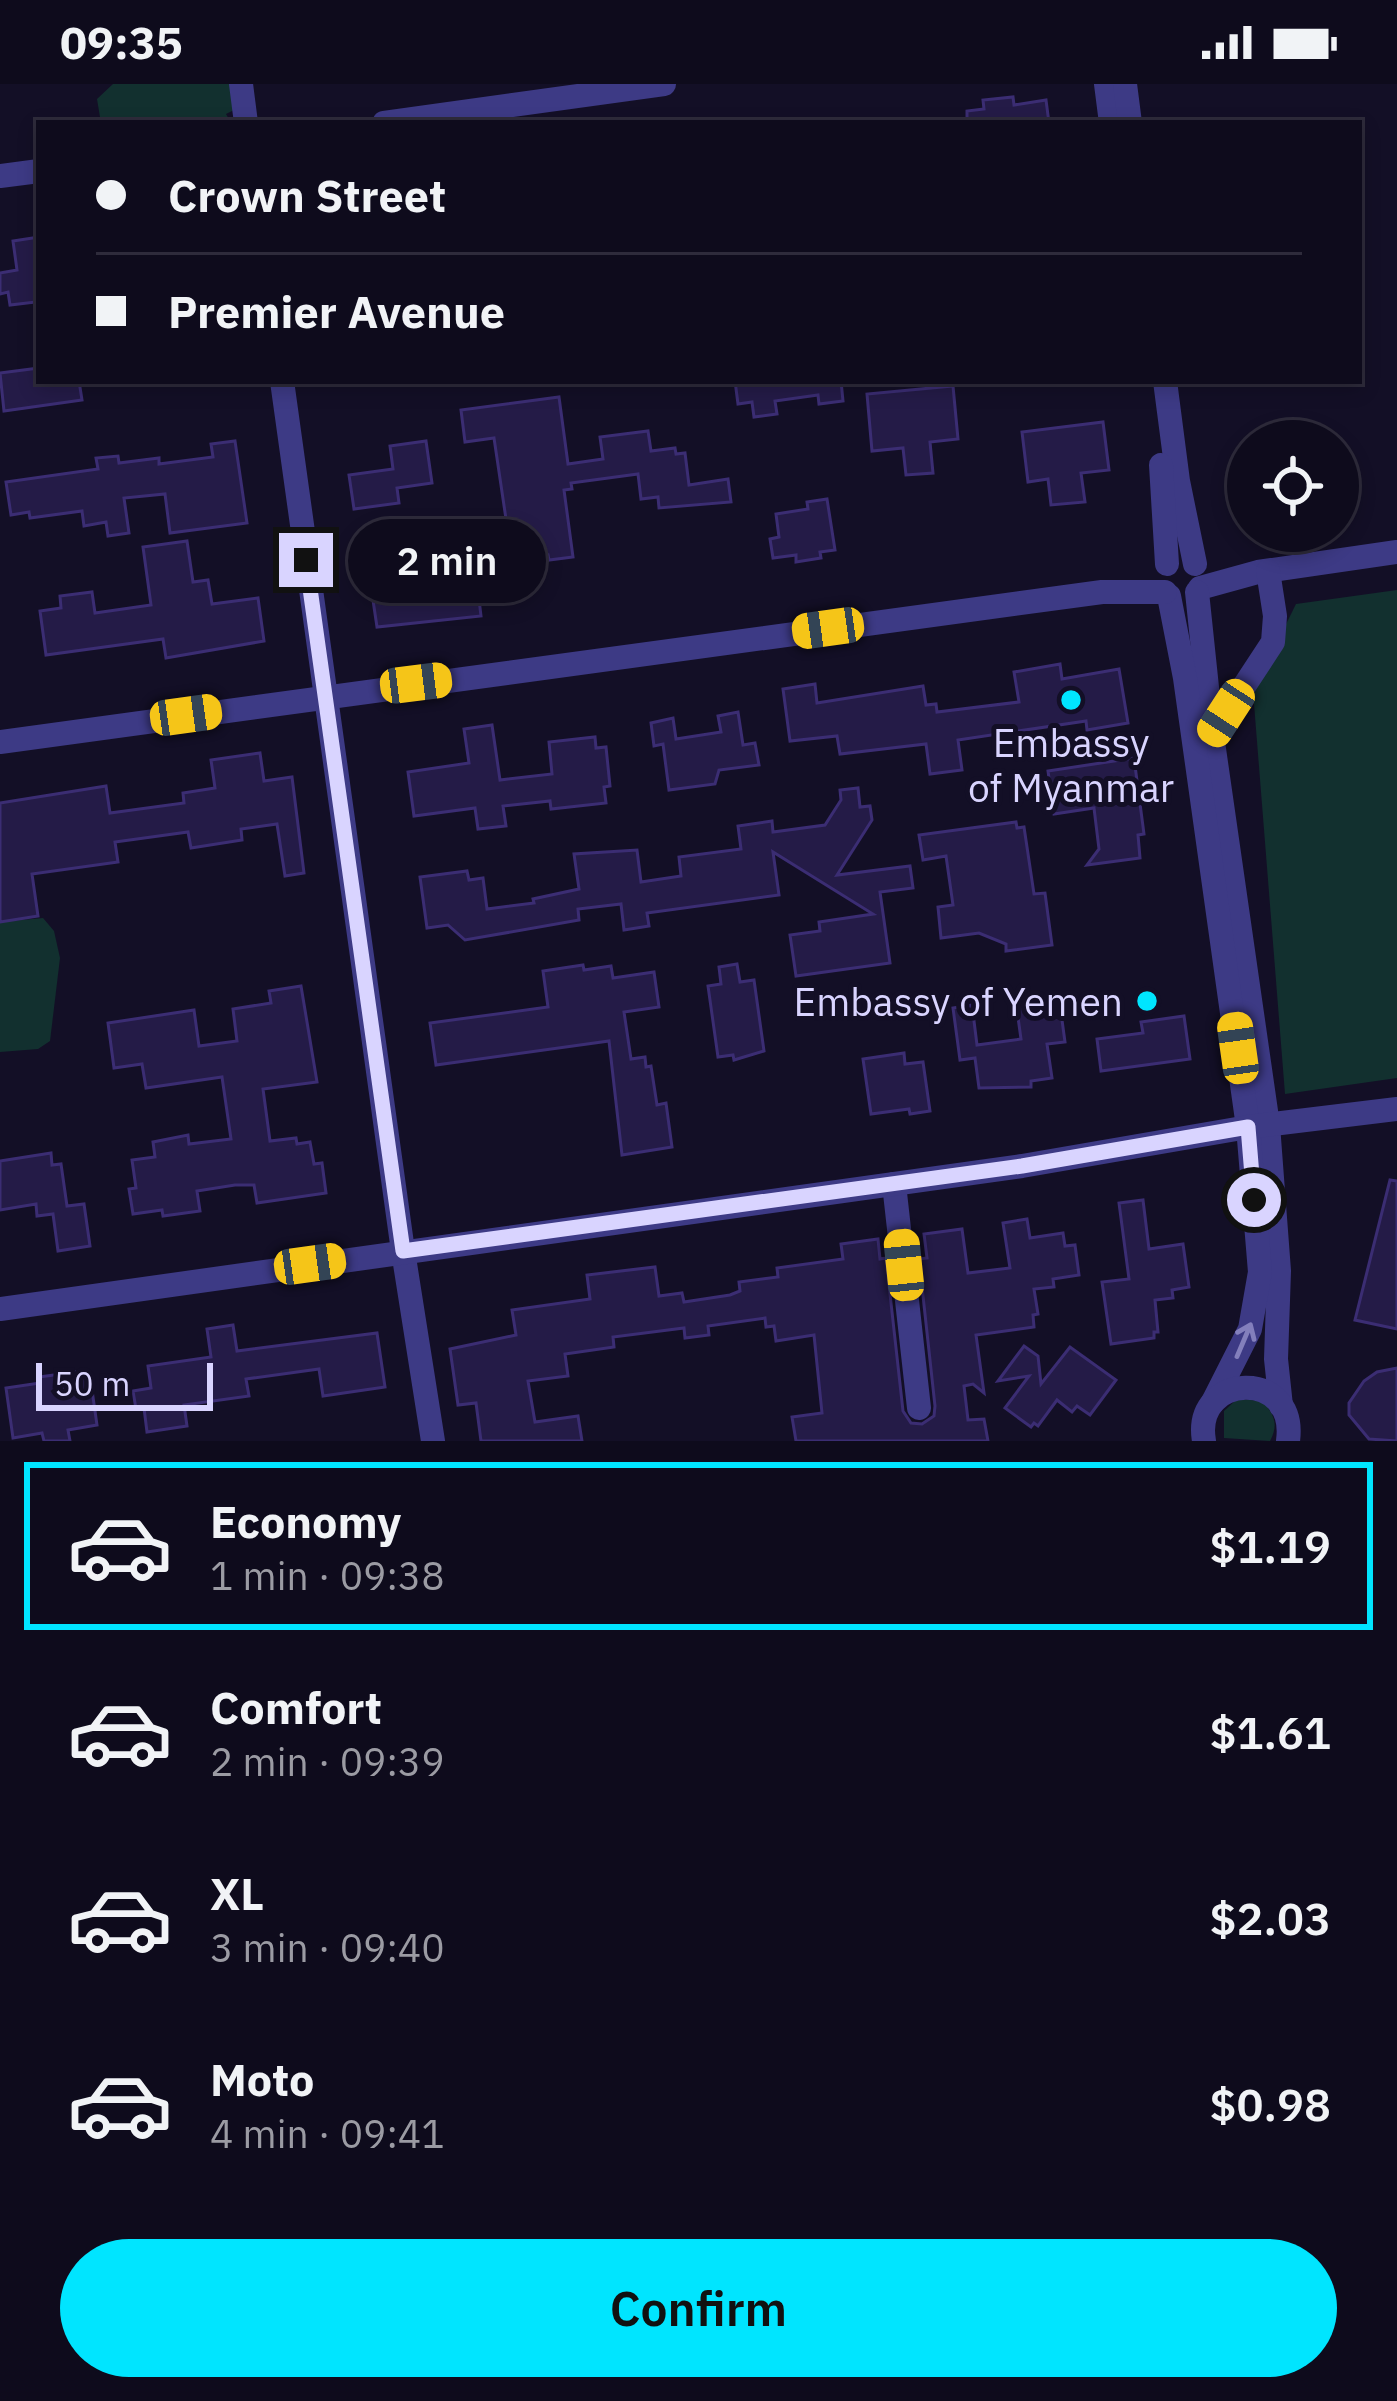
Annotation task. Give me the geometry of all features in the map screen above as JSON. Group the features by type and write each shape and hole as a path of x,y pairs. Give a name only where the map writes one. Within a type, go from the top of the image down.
{"street":[{"path":"241,84 246,120"},
{"path":"406,120 664,84"},
{"path":"1106,84 1111,120"},
{"path":"1125,84 1130,120"},
{"path":"0,176 36,171"},
{"path":"282,384 403,1251 434,1441"},
{"path":"1150,384 1198,578 1196,676 1279,1271 1276,1359 1285,1421"},
{"path":"1165,384 1171,482 1166,581 1196,676"},
{"path":"1198,578 1397,552"},
{"path":"0,742 1102,592 1166,581 1181,559 1198,578"},
{"path":"1203,736 1273,642 1275,616 1263,572"},
{"path":"1166,581 1184,599 1198,578"},
{"path":"0,1310 1397,1109"},
{"path":"1204,1440 1204,1422 1244,1343 1256,1306 1258,1126"},
{"path":"894,1184 919,1408"},
{"path":"1213,1402 1232,1389 1264,1391 1285,1421 1312,1441"}],"green space":[{"path":"113,84 236,84 240,107 226,114 229,120 100,120 97,99"},
{"path":"1397,590 1397,1078 1285,1094 1253,691 1296,604"},
{"path":"43,918 54,931 60,958 50,1041 38,1049 0,1052 0,922"},
{"path":"1237,1399 1263,1401 1274,1420 1270,1441 1224,1438 1224,1411"}],"building":[{"path":"1013,97 1014,105 1046,100 1049,120 967,120 967,111 984,109 983,100"},
{"path":"36,237 36,302 10,305 8,292 0,294 0,273 17,270 13,241"},
{"path":"36,368 36,384 79,384 82,400 4,411 0,373"},
{"path":"735,384 841,384 843,401 819,404 818,395 775,401 777,414 754,417 752,402 738,404"},
{"path":"953,386 958,439 930,442 933,473 906,475 903,448 872,451 867,394"},
{"path":"559,397 568,464 603,459 600,437 648,431 651,451 675,448 676,454 685,453 689,485 728,479 731,502 659,508 658,497 641,499 638,474 571,483 572,489 564,490 573,557 492,562 486,522 506,519 494,438 465,442 461,410"},
{"path":"1103,422 1109,470 1081,473 1085,502 1051,505 1048,479 1028,482 1022,432"},
{"path":"235,441 247,523 170,533 165,494 124,498 129,533 108,536 106,522 84,526 82,511 30,518 29,512 11,515 6,482 98,469 96,458 118,456 119,463 159,458 159,464 213,457 211,444"},
{"path":"426,441 432,483 397,488 399,503 354,509 349,475 393,469 390,446"},
{"path":"827,499 835,550 796,562 796,555 773,558 770,539 779,537 776,514 808,509 807,502"},
{"path":"411,537 413,548 425,547 426,559 453,555 456,577 476,574 481,616 377,627 370,580 378,579 373,543"},
{"path":"187,541 193,582 208,580 212,604 258,598 264,641 166,658 163,639 46,655 40,611 61,608 60,596 92,592 95,613 151,605 143,547"},
{"path":"1060,664 1062,679 1119,669 1128,723 1087,730 1086,721 958,740 962,770 930,774 926,744 840,754 837,736 790,741 783,689 815,684 817,703 923,686 926,705 936,704 937,712 1019,702 1014,672"},
{"path":"738,712 743,745 755,743 759,765 719,770 715,784 669,790 663,744 654,746 651,723 673,718 676,739 721,732 718,716"},
{"path":"492,725 500,780 552,774 549,742 595,737 596,748 606,747 610,786 604,787 606,803 551,809 550,801 503,806 506,826 478,829 475,808 414,816 408,772 469,763 464,729"},
{"path":"260,753 264,781 292,777 304,873 285,876 277,824 241,829 242,840 191,848 188,832 115,842 118,862 32,874 38,916 0,922 0,803 106,786 110,813 184,803 183,793 215,788 211,760"},
{"path":"1134,758 1144,834 1138,835 1140,858 1087,865 1099,849 1094,808 1054,814 1048,771"},
{"path":"858,788 860,807 870,806 872,820 837,875 910,866 913,888 880,892 890,963 796,976 790,935 820,931 819,922 873,914 773,852 779,895 647,913 649,926 624,930 621,904 578,909 579,920 465,940 448,925 427,928 420,877 467,871 469,880 483,878 487,909 534,903 533,899 579,889 574,854 637,850 641,882 681,876 679,857 741,849 738,826 772,821 773,832 825,825 841,800 840,790"},
{"path":"1016,822 1017,828 1024,827 1034,894 1045,893 1052,945 1006,951 1006,944 979,933 941,938 938,907 953,905 946,856 923,860 919,835"},
{"path":"737,964 740,982 754,980 764,1051 734,1060 733,1055 718,1057 708,986 721,984 719,967"},
{"path":"583,965 584,970 611,966 613,978 654,972 659,1007 624,1012 631,1059 645,1057 646,1067 651,1066 657,1105 666,1103 672,1147 622,1155 609,1041 436,1065 430,1023 548,1007 543,971"},
{"path":"301,986 317,1082 263,1089 270,1141 296,1138 297,1144 310,1142 314,1164 322,1163 326,1193 257,1203 254,1185 235,1185 197,1191 200,1211 133,1214 132,1160 155,1157 153,1142 188,1135 189,1144 231,1139 222,1077 146,1088 142,1064 114,1068 108,1023 194,1010 199,1046 237,1041 233,1009 271,1003 269,991"},
{"path":"1059,998 1065,1042 1047,1044 1052,1078 1031,1081 1031,1087 979,1088 975,1058 960,1060 953,1008 972,1005 977,1045 1021,1039 1016,1003"},
{"path":"1184,1016 1190,1059 1101,1071 1097,1039 1143,1033 1141,1022"},
{"path":"904,1053 905,1064 923,1062 930,1111 871,1114 863,1059"},
{"path":"51,1153 52,1165 61,1164 67,1206 84,1204 90,1246 58,1251 53,1214 37,1216 36,1204 0,1210 0,1161"},
{"path":"1390,1180 1397,1181 1397,1329 1355,1320"},
{"path":"1143,1200 1149,1249 1183,1244 1189,1287 1172,1290 1173,1298 1155,1300 1158,1332 1154,1338 1111,1344 1102,1282 1129,1279 1119,1203"},
{"path":"1027,1219 1030,1238 1063,1233 1065,1246 1075,1245 1079,1275 1053,1279 1054,1287 1034,1289 1038,1314 1033,1315 1034,1327 976,1335 984,1393 973,1384 964,1386 968,1420 984,1419 988,1441 796,1441 792,1417 822,1413 814,1335 776,1341 774,1326 766,1327 765,1318 708,1326 709,1335 685,1338 684,1328 613,1337 614,1347 565,1354 568,1376 528,1381 535,1422 578,1416 582,1441 481,1441 476,1403 458,1405 450,1349 516,1335 512,1310 590,1299 587,1275 655,1267 659,1296 682,1293 684,1302 730,1295 740,1291 739,1282 778,1277 777,1268 843,1259 841,1244 878,1239 880,1259 886,1258 903,1411 911,1423 922,1424 934,1416 935,1406 919,1259 927,1258 924,1234 962,1229 968,1273 1010,1268 1003,1223"},
{"path":"233,1325 237,1351 377,1333 385,1387 323,1396 319,1369 246,1379 249,1396 184,1405 187,1426 147,1432 144,1408 136,1409 133,1391 151,1388 148,1366 211,1357 207,1329"},
{"path":"1024,1346 1038,1356 1041,1384 1070,1347 1116,1380 1090,1415 1077,1406 1072,1412 1057,1400 1038,1426 1031,1427 1005,1408 1029,1376 998,1381"},
{"path":"1397,1368 1397,1441 1369,1439 1349,1415 1349,1403 1364,1381 1377,1372"},
{"path":"76,1372 76,1378 90,1376 97,1425 68,1430 70,1441 44,1441 42,1433 13,1438 6,1388"}],"place":[{"name":"Embassy of Myanmar","path":"1071,700"},
{"name":"Embassy of Yemen","path":"1147,1001"}],"route":[{"path":"306,560 403,1251 1022,1166 1248,1127 1254,1200"}]}
